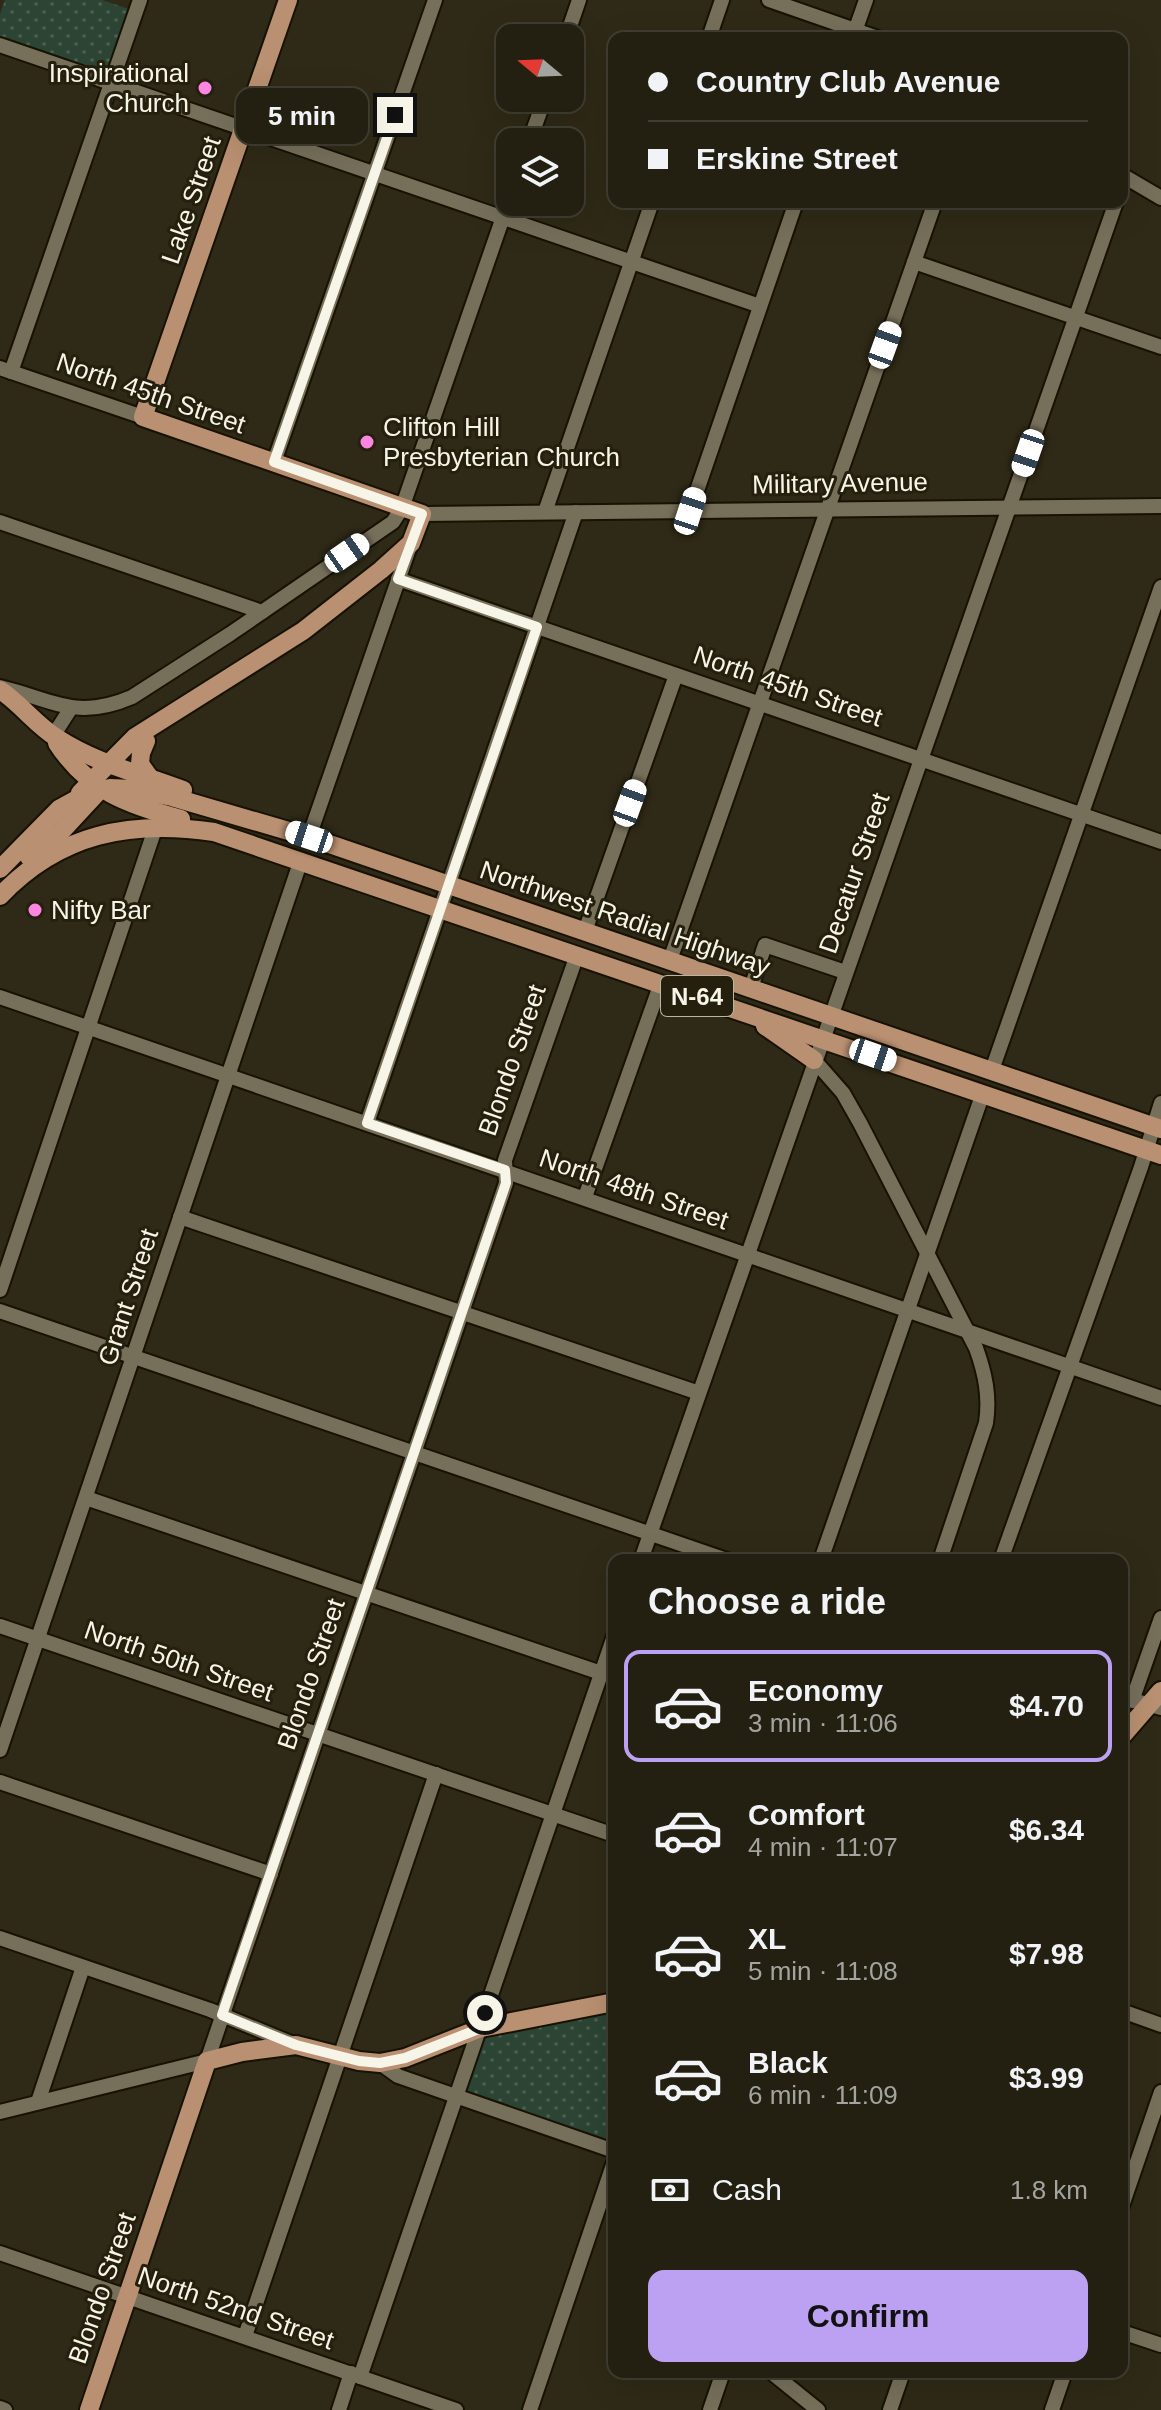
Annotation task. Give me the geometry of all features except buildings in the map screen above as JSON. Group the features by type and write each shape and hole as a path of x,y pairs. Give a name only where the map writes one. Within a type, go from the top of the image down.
{"main road":[{"name":"Lake Street","path":"143,417 288,0"},
{"name":"North 45th Street","path":"143,417 422,514"},
{"path":"115,766 135,737 303,631 381,570 411,543 422,514"},
{"path":"0,688 53,736 73,762 97,785 124,802 233,837"},
{"path":"0,884 60,833 97,785 165,720"},
{"path":"53,736 84,754 256,820"},
{"path":"146,741 140,764 150,778"},
{"path":"65,805 76,784 73,762"},
{"name":"Northwest Radial Highway","path":"2,863 65,805 97,785 132,789 256,820 309,837 1157,1127"},
{"name":"Northwest Radial Highway","path":"0,896 32,868 64,849 117,830 156,826 233,837 1154,1152"},
{"path":"731,1007 794,1044 814,1060"},
{"path":"1128,1727 1145,1700"},
{"path":"207,2061 296,2045 380,2063 405,2058 481,2028 608,2003"},
{"name":"Blondo Street","path":"89,2410 207,2061"}],"street":[{"path":"5,370 140,0"},
{"path":"274,462 435,0"},
{"path":"571,24 579,0"},
{"path":"711,32 722,0"},
{"path":"769,0 849,32"},
{"path":"855,32 866,0"},
{"path":"0,45 760,306"},
{"path":"1128,181 1161,198"},
{"path":"545,512 650,208"},
{"path":"690,511 794,208"},
{"path":"670,960 933,208"},
{"name":"Decatur Street","path":"643,1554 1114,208"},
{"path":"0,688 71,708 100,708 132,697 393,522 402,508 503,217"},
{"path":"914,262 1161,347"},
{"name":"North 45th Street","path":"5,370 143,417"},
{"name":"Military Avenue","path":"422,514 1161,506"},
{"path":"367,1123 576,512"},
{"path":"0,522 262,612"},
{"path":"309,837 411,543"},
{"name":"North 45th Street","path":"398,579 1161,842"},
{"path":"992,1070 1161,587"},
{"path":"585,931 676,675"},
{"path":"53,736 71,708"},
{"path":"0,1290 156,826"},
{"name":"Grant Street","path":"0,1750 301,860"},
{"path":"751,988 765,945 845,972"},
{"name":"Blondo Street","path":"207,2061 506,1183 505,1160 577,955"},
{"path":"585,1197 661,983"},
{"name":"North 48th Street","path":"0,997 1161,1398"},
{"path":"814,1060 843,1093 983,1367 988,1413 981,1444 942,1554"},
{"path":"823,1554 983,1093"},
{"path":"1003,1554 1070,1366 1154,1152 1161,1103"},
{"path":"180,1217 699,1393"},
{"path":"0,1311 710,1554"},
{"path":"86,1498 601,1673"},
{"path":"1145,1700 1161,1618"},
{"name":"North 50th Street","path":"0,1626 608,1833"},
{"path":"339,2410 356,2375 481,2028 608,1653"},
{"path":"245,2336 436,1774"},
{"path":"0,1782 271,1874"},
{"path":"0,1938 222,2015 296,2045"},
{"path":"38,2102 83,1967"},
{"path":"1128,2013 1161,2025"},
{"path":"0,2112 207,2061"},
{"path":"380,2063 398,2076 608,2149"},
{"path":"1128,2188 1161,2092"},
{"path":"530,2410 608,2180"},
{"name":"North 52nd Street","path":"0,2253 456,2410"},
{"path":"1128,2334 1161,2345"},
{"path":"710,2410 721,2378"},
{"path":"778,2378 818,2410"},
{"path":"890,2410 901,2378"},
{"path":"1052,2410 1063,2378"}],"green space":[{"path":"5,0 102,0 129,9 106,73 0,37 0,14"},
{"path":"608,2010 608,2144 462,2093 480,2042 490,2035"}],"place":[{"name":"Inspirational Church","path":"205,88"},
{"name":"Clifton Hill Presbyterian Church","path":"367,442"},
{"name":"Nifty Bar","path":"35,910"}],"route":[{"path":"395,115 274,462 422,514 398,579 537,627 367,1123 505,1170 506,1183 222,2015 296,2045 359,2061 380,2063 405,2058 481,2028 485,2013"}]}
